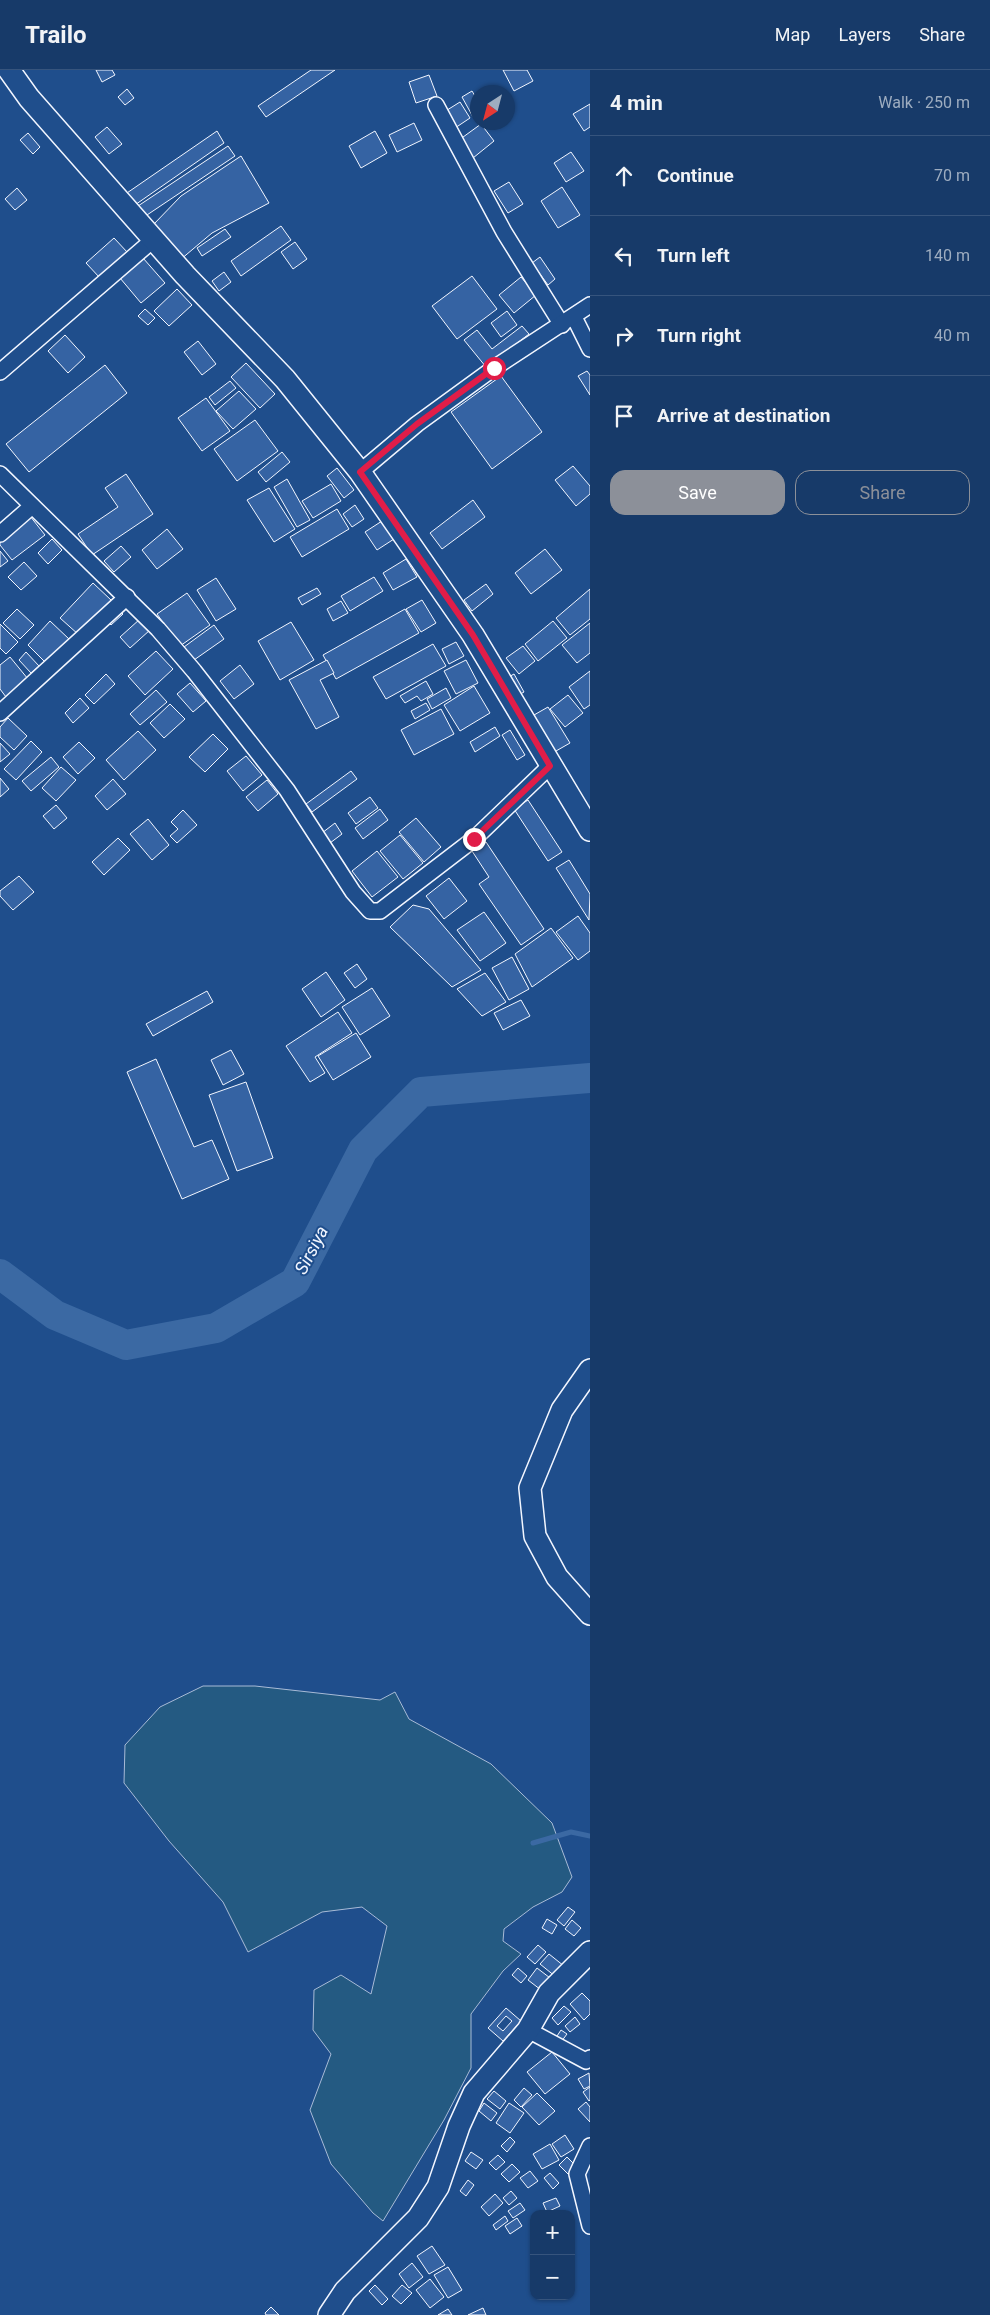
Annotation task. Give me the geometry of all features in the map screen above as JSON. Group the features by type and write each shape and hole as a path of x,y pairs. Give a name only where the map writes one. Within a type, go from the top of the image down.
{"street":[{"path":"8,70 29,98 184,275 285,378 360,472 473,635 590,830"},
{"path":"436,105 504,232 590,349"},
{"path":"0,372 153,240"},
{"path":"360,472 417,424 494,368 590,305"},
{"path":"0,474 127,597 158,629 194,671 287,790 353,892 370,911 380,911 474,839 550,766"},
{"path":"0,534 32,506"},
{"path":"0,713 127,597"},
{"path":"590,1370 562,1410 530,1488 535,1536 558,1577 590,1614"},
{"path":"329,2315 345,2291 418,2218 438,2187 459,2126 474,2093 528,2030 549,1993 590,1952"},
{"path":"528,2030 589,2062"},
{"path":"590,2146 577,2174 590,2226"}],"shaded area":[{"path":"203,1686 255,1686 380,1700 395,1692 409,1719 491,1764 552,1823 572,1877 562,1892 533,1907 504,1929 503,1941 521,1954 503,1971 471,2014 471,2068 444,2120 383,2221 373,2213 331,2164 310,2110 331,2054 313,2030 314,1990 341,1975 371,1994 387,1926 362,1907 322,1912 248,1952 223,1902 169,1841 124,1783 125,1745 160,1707"}],"building":[{"path":"96,70 112,70 115,75 102,82"},
{"path":"311,70 335,70 266,117 258,106"},
{"path":"503,70 527,70 533,81 515,90 515,85 511,85"},
{"path":"429,75 437,96 416,103 409,82"},
{"path":"127,89 134,98 125,105 118,97"},
{"path":"470,92 470,112 462,97"},
{"path":"460,102 470,118 455,128 444,112"},
{"path":"590,104 590,127 584,131 573,114"},
{"path":"414,123 422,140 397,152 389,135"},
{"path":"107,127 122,144 109,154 95,137"},
{"path":"473,130 486,130 494,141 473,158 459,140"},
{"path":"217,131 224,143 132,207 124,195"},
{"path":"375,131 387,153 361,168 349,146"},
{"path":"28,133 40,147 33,154 20,140"},
{"path":"228,146 235,156 141,219 135,208"},
{"path":"571,152 584,171 566,182 554,163"},
{"path":"241,156 269,203 212,233 180,260 153,225 181,196"},
{"path":"509,182 523,204 508,213 494,191"},
{"path":"562,187 580,215 558,228 541,201"},
{"path":"17,188 27,200 15,210 5,199"},
{"path":"281,226 291,240 241,276 231,261"},
{"path":"225,229 231,237 202,256 197,248"},
{"path":"114,238 128,253 100,278 86,263"},
{"path":"295,242 307,259 293,269 281,252"},
{"path":"540,257 555,279 548,285 532,263"},
{"path":"143,258 165,283 141,303 120,278"},
{"path":"224,272 231,282 219,291 212,281"},
{"path":"472,276 497,309 457,339 432,306"},
{"path":"521,277 536,295 514,313 499,295"},
{"path":"177,289 192,305 169,326 154,311"},
{"path":"145,309 155,318 148,325 138,316"},
{"path":"507,311 517,325 501,337 491,323"},
{"path":"522,326 529,334 486,367 464,340 477,330 492,349"},
{"path":"65,335 85,357 68,373 48,351"},
{"path":"198,341 216,364 202,375 184,352"},
{"path":"246,363 275,394 260,408 231,377"},
{"path":"105,365 127,393 29,472 6,444"},
{"path":"587,371 590,375 590,395 578,376"},
{"path":"501,376 542,432 492,469 451,412"},
{"path":"230,381 236,388 215,405 209,397"},
{"path":"239,391 256,409 233,429 216,411"},
{"path":"206,398 230,431 202,451 178,418"},
{"path":"255,420 278,451 237,481 214,449"},
{"path":"282,452 290,462 266,482 258,472"},
{"path":"573,466 590,486 590,494 576,506 555,480"},
{"path":"337,468 354,490 344,498 327,476"},
{"path":"126,474 153,514 92,555 78,534 118,507 105,488"},
{"path":"287,479 310,520 297,527 274,487"},
{"path":"331,484 341,501 313,518 302,501"},
{"path":"269,488 295,529 274,542 247,500"},
{"path":"473,500 485,517 442,549 430,533"},
{"path":"355,505 364,519 352,527 343,514"},
{"path":"337,509 349,529 302,557 290,537"},
{"path":"30,516 45,535 12,560 0,545 0,540"},
{"path":"382,521 394,539 377,550 365,532"},
{"path":"167,529 183,549 157,569 142,550"},
{"path":"52,539 62,550 48,564 38,553"},
{"path":"121,546 131,557 114,572 104,561"},
{"path":"545,549 562,570 531,594 515,573"},
{"path":"0,551 8,561 0,567"},
{"path":"406,559 417,577 393,590 383,573"},
{"path":"24,562 37,576 21,590 8,577"},
{"path":"374,577 383,591 350,611 341,596"},
{"path":"216,578 236,609 216,621 197,590"},
{"path":"93,583 111,600 79,635 60,618"},
{"path":"486,584 493,594 472,611 464,600"},
{"path":"317,588 321,594 302,605 298,598"},
{"path":"590,589 590,619 570,635 556,618"},
{"path":"187,593 210,625 180,646 157,614"},
{"path":"422,600 436,623 421,632 406,609"},
{"path":"341,601 348,613 333,621 327,609"},
{"path":"17,609 34,625 20,639 3,623"},
{"path":"118,609 123,614 111,625 106,620"},
{"path":"405,609 419,633 336,679 323,655"},
{"path":"140,619 150,630 130,648 120,637"},
{"path":"50,621 69,639 46,663 28,645"},
{"path":"553,621 567,638 538,661 525,644"},
{"path":"291,622 314,660 280,680 258,641"},
{"path":"590,623 590,653 577,663 562,645"},
{"path":"0,624 18,642 6,654 0,648"},
{"path":"214,625 224,639 194,660 184,647"},
{"path":"456,642 464,656 449,664 442,649"},
{"path":"433,644 446,666 386,699 373,677"},
{"path":"523,646 535,661 519,674 506,658"},
{"path":"156,651 173,669 145,695 128,676"},
{"path":"26,652 39,666 31,673 19,660"},
{"path":"10,657 28,679 6,697 0,689 0,665"},
{"path":"327,660 334,673 320,680 339,717 316,729 289,680"},
{"path":"466,660 478,683 456,694 444,671"},
{"path":"240,665 254,684 234,699 220,681"},
{"path":"590,671 590,705 584,709 569,687"},
{"path":"106,674 115,684 94,704 85,695"},
{"path":"514,674 524,692 515,697 505,679"},
{"path":"426,681 433,694 421,701 417,696 405,703 400,696"},
{"path":"190,683 206,701 193,712 177,694"},
{"path":"474,686 490,713 460,731 444,705"},
{"path":"446,688 451,698 432,709 427,699"},
{"path":"156,690 167,702 140,725 130,714"},
{"path":"568,695 583,713 565,727 550,709"},
{"path":"80,698 89,708 73,723 65,713"},
{"path":"426,703 430,710 415,719 411,711"},
{"path":"170,704 185,719 164,738 150,723"},
{"path":"548,707 570,743 549,755 527,719"},
{"path":"441,709 454,734 414,755 401,730"},
{"path":"8,718 27,736 14,750 0,737 0,727"},
{"path":"495,727 500,736 475,752 470,742"},
{"path":"510,730 525,755 517,760 502,735"},
{"path":"138,731 156,750 124,780 106,760"},
{"path":"213,734 228,749 205,772 189,757"},
{"path":"31,741 42,752 16,780 4,769"},
{"path":"79,742 95,758 78,774 63,757"},
{"path":"0,743 10,754 0,762"},
{"path":"246,756 262,775 243,791 227,771"},
{"path":"51,757 59,767 31,791 22,781"},
{"path":"61,767 76,780 56,801 42,788"},
{"path":"351,771 357,779 312,812 306,804"},
{"path":"0,778 9,789 0,797"},
{"path":"113,779 126,794 107,810 95,796"},
{"path":"267,780 278,794 258,811 246,797"},
{"path":"370,797 378,808 356,824 348,813"},
{"path":"528,800 562,852 548,861 514,809"},
{"path":"56,805 67,818 54,829 43,816"},
{"path":"380,809 388,820 363,839 355,828"},
{"path":"183,810 197,825 177,843 170,836 178,829 171,822"},
{"path":"416,818 441,847 424,862 399,832"},
{"path":"148,819 169,845 152,860 130,834"},
{"path":"335,823 342,834 330,843 322,833"},
{"path":"400,835 423,863 403,879 380,851"},
{"path":"118,838 130,850 104,875 92,862"},
{"path":"486,842 544,929 521,945 479,884 489,877 472,851"},
{"path":"377,851 398,877 372,897 352,871"},
{"path":"569,860 590,894 589,920 556,868"},
{"path":"19,876 34,892 13,910 0,896 0,891"},
{"path":"449,878 467,901 444,919 426,896"},
{"path":"413,905 429,909 481,970 452,987 390,927"},
{"path":"484,912 506,943 480,961 457,930"},
{"path":"578,916 590,933 590,951 578,960 556,932"},
{"path":"551,928 573,958 532,987 515,954"},
{"path":"512,957 529,989 509,1000 492,968"},
{"path":"357,964 367,979 355,988 344,973"},
{"path":"326,972 345,1000 321,1017 302,989"},
{"path":"485,973 506,1002 482,1016 457,989"},
{"path":"372,988 390,1016 360,1035 342,1007"},
{"path":"207,991 213,1002 153,1036 146,1024"},
{"path":"521,1000 530,1016 503,1030 494,1013"},
{"path":"338,1012 352,1033 315,1057 325,1073 310,1082 286,1046"},
{"path":"356,1033 371,1057 333,1080 318,1056"},
{"path":"231,1050 244,1074 223,1085 211,1060"},
{"path":"156,1059 194,1147 212,1140 229,1179 182,1199 127,1072"},
{"path":"246,1082 273,1158 237,1171 209,1095"},
{"path":"568,1907 575,1912 564,1926 557,1920"},
{"path":"547,1919 557,1925 552,1934 542,1928"},
{"path":"572,1920 581,1928 574,1936 565,1929"},
{"path":"538,1945 546,1952 535,1964 527,1957"},
{"path":"549,1954 564,1966 556,1977 540,1964"},
{"path":"518,1968 527,1976 521,1983 512,1975"},
{"path":"537,1968 554,1981 545,1993 528,1980"},
{"path":"582,1993 590,2001 590,2014 584,2020 570,2004"},
{"path":"564,2006 571,2012 558,2025 552,2018"},
{"path":"506,2008 521,2021 503,2041 488,2028","holes":["506,2016 512,2021 503,2031 497,2026"]},
{"path":"575,2017 580,2024 570,2032 565,2026"},
{"path":"561,2030 567,2034 561,2042 555,2039"},
{"path":"552,2052 570,2074 545,2094 527,2072"},
{"path":"589,2073 590,2086 584,2089 578,2079"},
{"path":"590,2087 590,2100 589,2101 583,2092"},
{"path":"524,2088 532,2095 521,2107 514,2100"},
{"path":"494,2091 506,2101 500,2109 487,2099"},
{"path":"537,2093 555,2111 539,2125 522,2107"},
{"path":"586,2102 590,2107 590,2122 578,2109"},
{"path":"484,2103 497,2113 491,2121 479,2111"},
{"path":"509,2103 524,2113 510,2133 496,2123"},
{"path":"565,2135 574,2149 561,2157 552,2144"},
{"path":"510,2137 515,2142 507,2152 501,2146"},
{"path":"550,2144 559,2160 542,2169 533,2154"},
{"path":"471,2152 483,2160 476,2169 465,2161"},
{"path":"498,2155 505,2162 496,2170 489,2163"},
{"path":"567,2157 576,2166 568,2174 559,2165"},
{"path":"512,2164 520,2172 509,2182 501,2174"},
{"path":"530,2171 538,2181 528,2188 520,2178"},
{"path":"550,2173 559,2183 553,2189 544,2178"},
{"path":"468,2180 474,2185 466,2196 460,2191"},
{"path":"511,2191 517,2198 509,2205 503,2198"},
{"path":"495,2194 503,2203 489,2216 481,2207"},
{"path":"556,2198 560,2206 546,2210 543,2203"},
{"path":"520,2203 525,2210 513,2218 508,2211"},
{"path":"505,2216 508,2221 496,2230 493,2225"},
{"path":"517,2218 522,2226 510,2234 505,2226"},
{"path":"432,2246 445,2265 429,2274 417,2256"},
{"path":"412,2263 423,2277 409,2288 399,2274"},
{"path":"448,2267 462,2290 448,2298 434,2275"},
{"path":"430,2279 444,2297 430,2308 416,2290"},
{"path":"375,2285 388,2299 382,2305 369,2291"},
{"path":"402,2285 412,2293 401,2304 392,2296"},
{"path":"271,2307 279,2315 266,2315 265,2313"},
{"path":"483,2308 486,2315 468,2315"},
{"path":"448,2309 452,2315 438,2315"}],"waterway":[{"name":"Sirsiya","path":"0,1274 55,1315 126,1345 216,1328 295,1282 363,1150 421,1092 590,1078"},
{"path":"533,1843 571,1832 590,1836"}],"route":[{"path":"474,839 550,766 473,635 360,472 417,424 494,368"}]}
